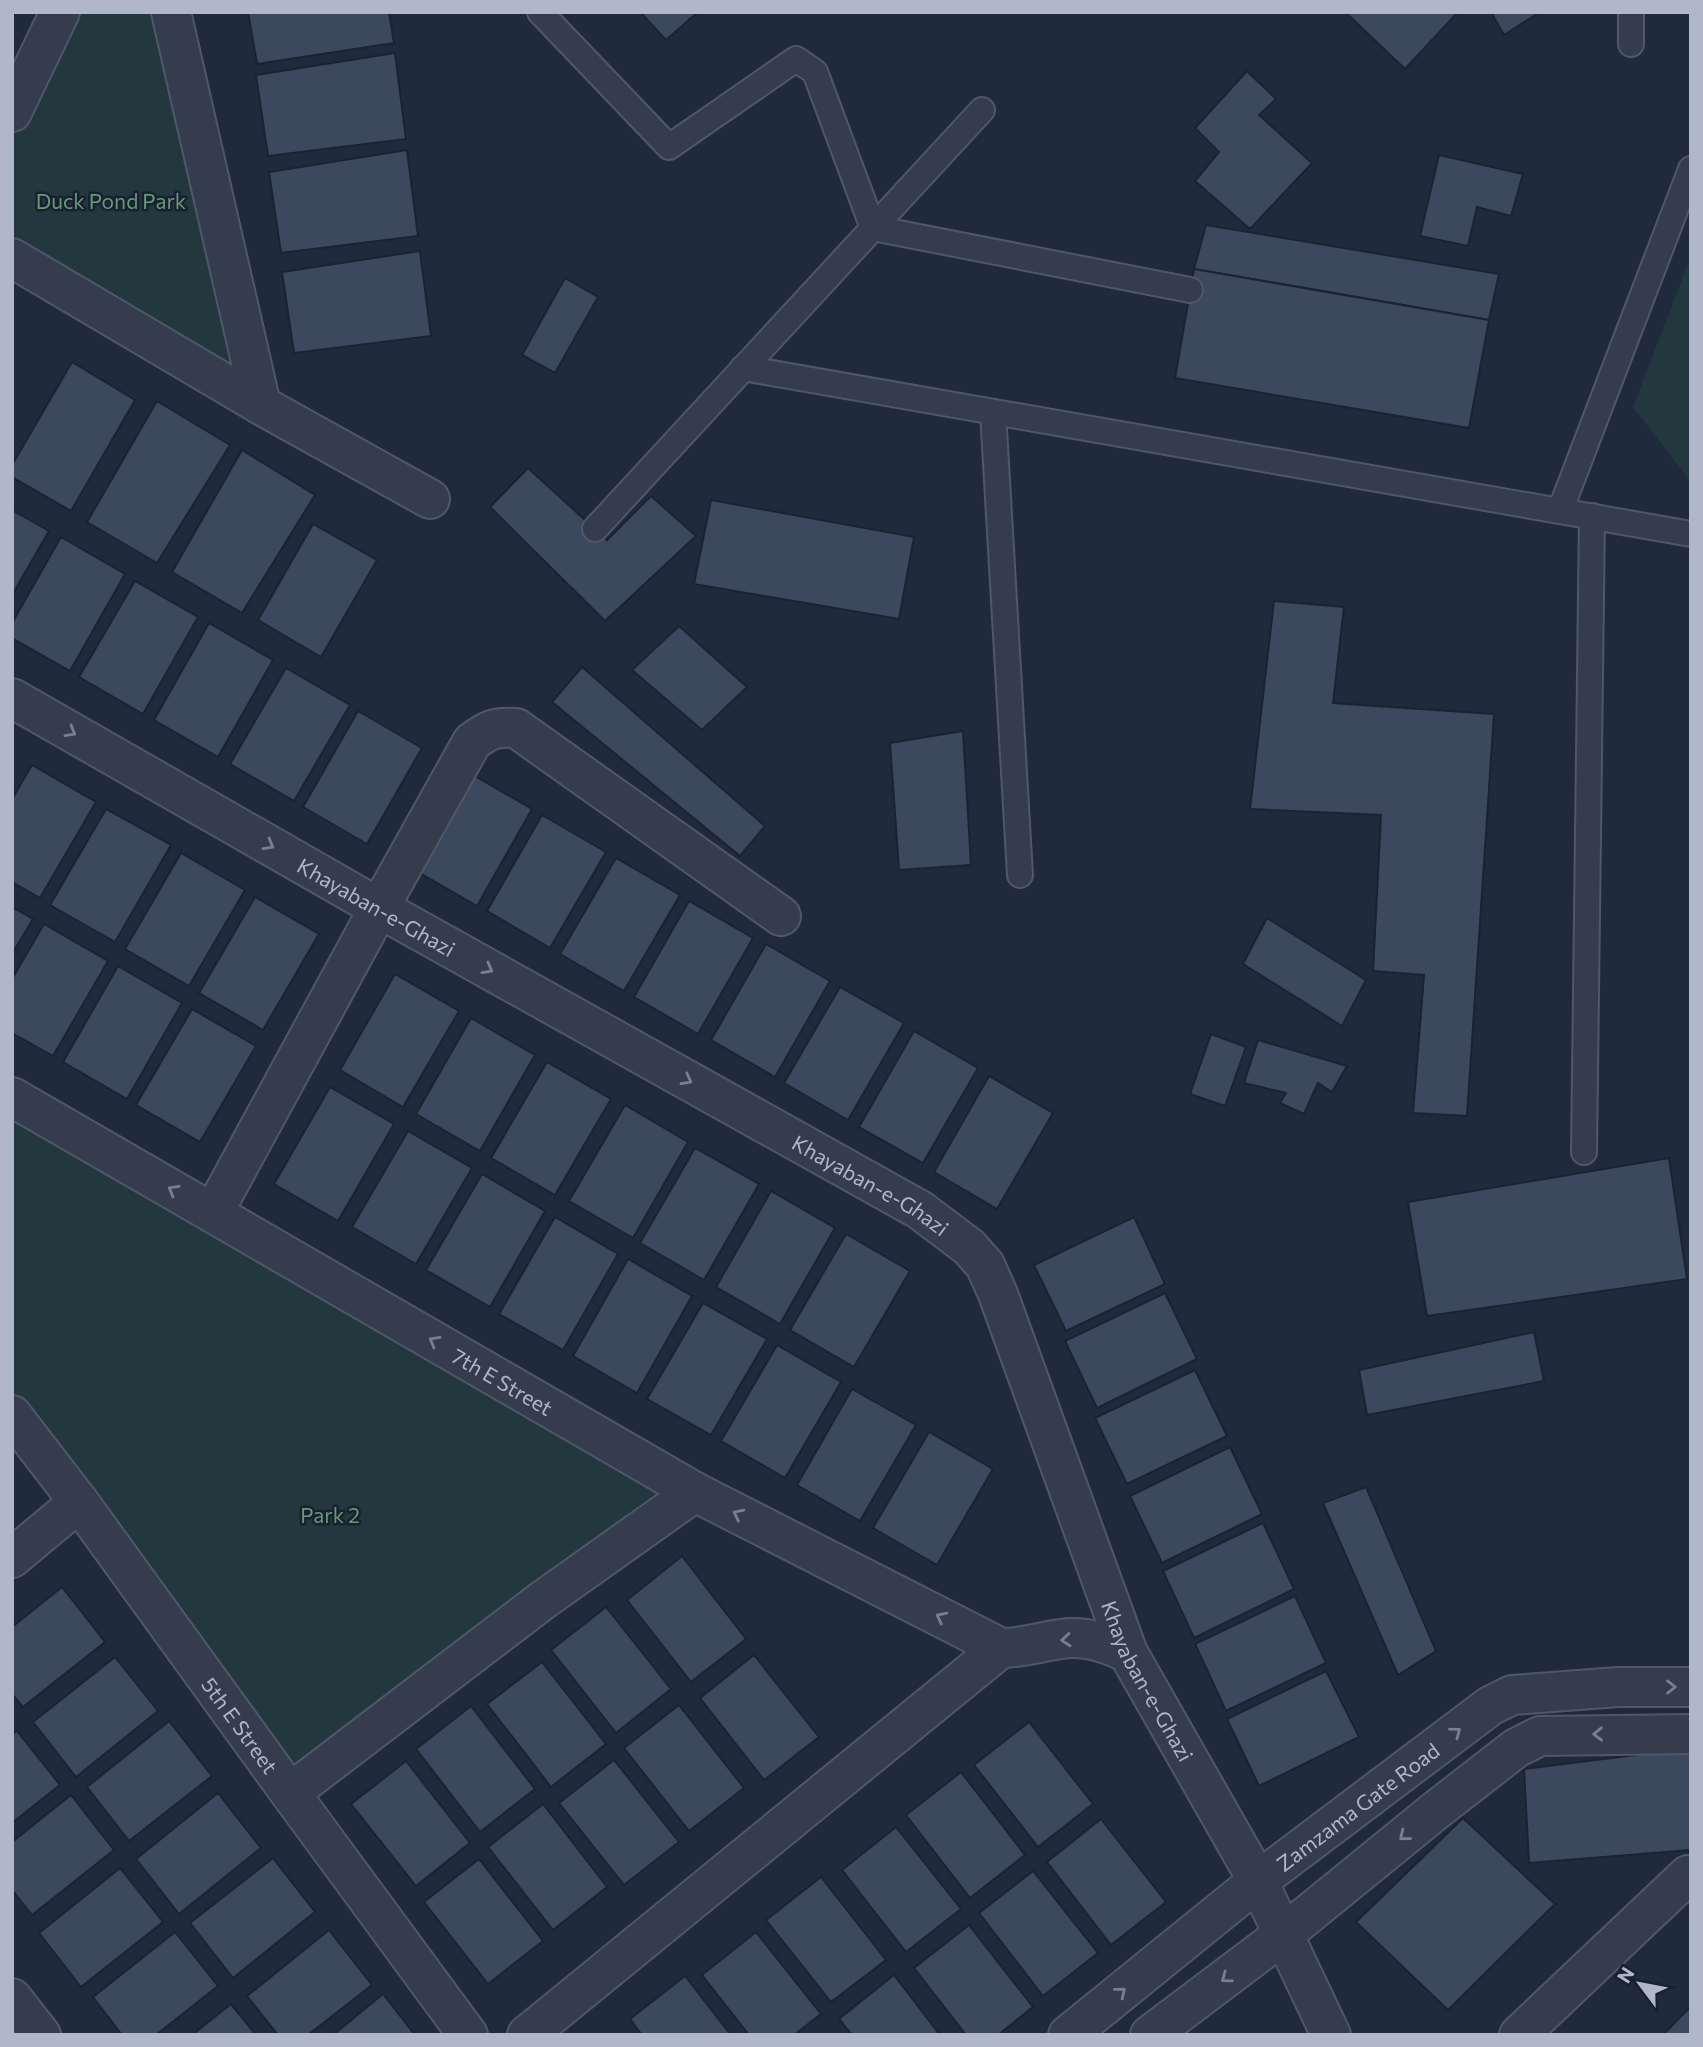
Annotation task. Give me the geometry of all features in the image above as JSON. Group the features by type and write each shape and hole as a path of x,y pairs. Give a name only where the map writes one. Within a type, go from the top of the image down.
{"street":[{"path":"12,112 60,12"},
{"path":"171,12 261,405"},
{"path":"12,258 261,405 430,499"},
{"name":"Khayaban-e-Ghazi","path":"12,698 379,908 920,1210 969,1247 985,1265 998,1294 1128,1653 1258,1881 1331,2035"},
{"path":"213,1213 472,742 487,731 516,728 781,916"},
{"name":"7th E Street","path":"12,1097 695,1492 1001,1648"},
{"name":"5th E Street","path":"12,1415 79,1502 468,2035"},
{"path":"290,1793 543,1600 695,1492"},
{"path":"12,1558 79,1502"},
{"path":"527,2035 1001,1648 1018,1648 1071,1638 1106,1643 1128,1653"},
{"name":"Zamzama Gate Road","path":"1068,2035 1258,1881 1490,1706 1512,1695 1618,1687 1691,1687"},
{"path":"1150,2035 1284,1934 1516,1748 1540,1736 1691,1734"},
{"path":"1519,2035 1688,1875"},
{"path":"12,1998 41,2035"}],"lane":[{"path":"540,12 668,147 796,60 815,72 873,228"},
{"path":"1631,12 1631,44"},
{"path":"595,529 982,110"},
{"path":"1560,511 1691,169"},
{"path":"873,228 1190,290"},
{"path":"743,368 1691,534"},
{"path":"993,412 1020,875"},
{"path":"1584,1152 1592,516"}],"green space":[{"name":"Duck Pond Park","path":"57,12 171,12 261,405 12,258 12,111"},
{"path":"1691,256 1691,482 1633,407"},
{"name":"Park 2","path":"12,1096 695,1492 290,1793 12,1425"}],"building":[{"path":"248,12 389,12 394,43 257,64"},
{"path":"640,12 698,12 666,40"},
{"path":"1345,12 1458,12 1405,69"},
{"path":"1491,12 1540,12 1504,35"},
{"path":"395,53 406,139 268,156 256,75"},
{"path":"1247,71 1276,99 1259,115 1312,163 1250,229 1195,181 1219,152 1195,128"},
{"path":"407,150 418,236 281,253 269,172"},
{"path":"1439,155 1523,174 1511,216 1477,207 1468,246 1420,236"},
{"path":"1206,225 1499,274 1489,320 1194,269"},
{"path":"420,251 431,336 294,353 282,272"},
{"path":"1194,269 1489,320 1469,428 1175,378"},
{"path":"565,278 598,297 555,373 522,355"},
{"path":"72,362 135,400 71,511 12,477 12,465"},
{"path":"157,401 230,445 157,563 87,522"},
{"path":"242,450 315,495 242,613 172,572"},
{"path":"528,468 607,540 651,496 696,536 605,621 490,507"},
{"path":"711,500 914,537 899,619 694,584"},
{"path":"12,510 49,531 12,595"},
{"path":"313,524 377,560 321,657 258,620"},
{"path":"61,537 125,574 70,671 12,638 12,623"},
{"path":"135,581 198,617 143,714 79,677"},
{"path":"1274,601 1344,607 1333,703 1494,714 1467,1116 1413,1113 1424,975 1373,971 1381,815 1250,809"},
{"path":"209,623 273,660 218,757 154,720"},
{"path":"679,626 747,687 702,730 632,670"},
{"path":"582,667 765,826 740,856 552,702"},
{"path":"286,668 350,705 294,801 230,764"},
{"path":"358,711 422,748 367,844 303,807"},
{"path":"963,731 971,865 899,870 890,743"},
{"path":"32,765 96,802 40,898 12,882 12,799"},
{"path":"468,772 532,809 477,906 413,869"},
{"path":"106,809 171,845 115,942 50,905"},
{"path":"542,815 606,852 550,948 487,911"},
{"path":"181,853 245,890 189,986 125,949"},
{"path":"616,858 680,895 624,991 560,954"},
{"path":"255,897 319,934 263,1030 199,993"},
{"path":"689,901 753,938 698,1034 634,997"},
{"path":"12,907 33,919 12,954"},
{"path":"1267,918 1366,980 1342,1026 1243,964"},
{"path":"44,924 108,961 53,1056 12,1033 12,979"},
{"path":"766,944 830,981 775,1077 711,1040"},
{"path":"118,966 182,1003 127,1099 63,1062"},
{"path":"395,974 459,1011 403,1107 340,1070"},
{"path":"840,987 904,1023 848,1120 784,1083"},
{"path":"192,1009 256,1046 200,1142 136,1105"},
{"path":"471,1018 535,1055 480,1151 416,1114"},
{"path":"914,1031 978,1068 923,1163 859,1127"},
{"path":"1211,1034 1246,1047 1225,1106 1190,1094"},
{"path":"1258,1040 1347,1066 1332,1092 1318,1083 1304,1114 1280,1103 1286,1093 1244,1083"},
{"path":"547,1062 611,1099 555,1195 491,1158"},
{"path":"989,1076 1053,1113 997,1209 934,1172"},
{"path":"330,1087 394,1124 338,1221 274,1184"},
{"path":"625,1105 688,1142 633,1238 569,1201"},
{"path":"408,1131 472,1168 416,1264 352,1227"},
{"path":"695,1148 759,1184 704,1280 640,1243"},
{"path":"1669,1158 1687,1279 1427,1316 1408,1202"},
{"path":"482,1174 545,1211 490,1307 426,1270"},
{"path":"771,1191 835,1228 780,1324 716,1287"},
{"path":"555,1217 618,1254 563,1350 499,1314"},
{"path":"1134,1217 1165,1284 1066,1331 1034,1265"},
{"path":"846,1234 910,1271 854,1367 790,1330"},
{"path":"628,1259 692,1296 637,1393 573,1356"},
{"path":"1165,1293 1197,1359 1097,1408 1065,1341"},
{"path":"703,1303 767,1339 711,1435 647,1399"},
{"path":"1534,1332 1544,1381 1367,1415 1359,1370"},
{"path":"777,1345 841,1382 785,1478 721,1441"},
{"path":"1195,1370 1227,1436 1127,1484 1095,1418"},
{"path":"852,1389 916,1425 860,1521 797,1485"},
{"path":"929,1432 993,1469 937,1565 873,1528"},
{"path":"1230,1447 1262,1514 1162,1563 1130,1496"},
{"path":"1366,1487 1436,1651 1398,1675 1323,1503"},
{"path":"1263,1523 1294,1589 1194,1638 1163,1571"},
{"path":"682,1556 746,1639 691,1682 627,1600"},
{"path":"62,1587 105,1642 23,1707 12,1694 12,1627"},
{"path":"1295,1596 1326,1663 1226,1711 1195,1644"},
{"path":"606,1607 671,1689 616,1733 551,1650"},
{"path":"754,1655 819,1737 764,1780 700,1698"},
{"path":"115,1657 158,1711 76,1777 33,1722"},
{"path":"542,1662 606,1744 551,1787 487,1704"},
{"path":"1326,1671 1359,1737 1259,1786 1227,1719"},
{"path":"679,1705 744,1788 689,1831 624,1748"},
{"path":"471,1706 535,1789 480,1832 416,1749"},
{"path":"169,1721 212,1776 129,1841 87,1787"},
{"path":"1029,1722 1093,1804 1038,1847 974,1765"},
{"path":"17,1731 60,1785 12,1823 12,1734"},
{"path":"1691,1748 1691,1850 1529,1863 1524,1769"},
{"path":"614,1760 679,1842 624,1885 559,1803"},
{"path":"406,1761 470,1843 416,1886 351,1804"},
{"path":"961,1772 1025,1855 970,1898 906,1815"},
{"path":"218,1793 261,1848 179,1914 136,1859"},
{"path":"71,1795 114,1850 32,1915 12,1890 12,1842"},
{"path":"543,1804 607,1887 553,1930 488,1847"},
{"path":"1463,1818 1555,1904 1448,2010 1356,1922"},
{"path":"1101,1819 1166,1902 1111,1945 1047,1862"},
{"path":"896,1827 961,1909 906,1952 842,1870"},
{"path":"273,1858 315,1912 233,1978 190,1923"},
{"path":"479,1859 543,1941 488,1984 424,1902"},
{"path":"120,1868 163,1922 81,1987 39,1933"},
{"path":"1033,1871 1098,1953 1043,1996 979,1913"},
{"path":"821,1877 886,1960 831,2002 766,1920"},
{"path":"969,1925 1033,2007 998,2035 966,2035 914,1968"},
{"path":"329,1930 372,1985 308,2035 278,2035 247,1996"},
{"path":"175,1932 218,1986 156,2035 122,2035 93,1997"},
{"path":"756,1932 821,2014 794,2035 749,2035 702,1975"},
{"path":"894,1975 940,2035 852,2035 839,2019"},
{"path":"685,1976 731,2035 642,2035 630,2019"},
{"path":"383,1994 415,2035 333,2035"},
{"path":"231,2004 256,2035 192,2035"},
{"path":"1691,2006 1691,2035 1663,2035"}]}
